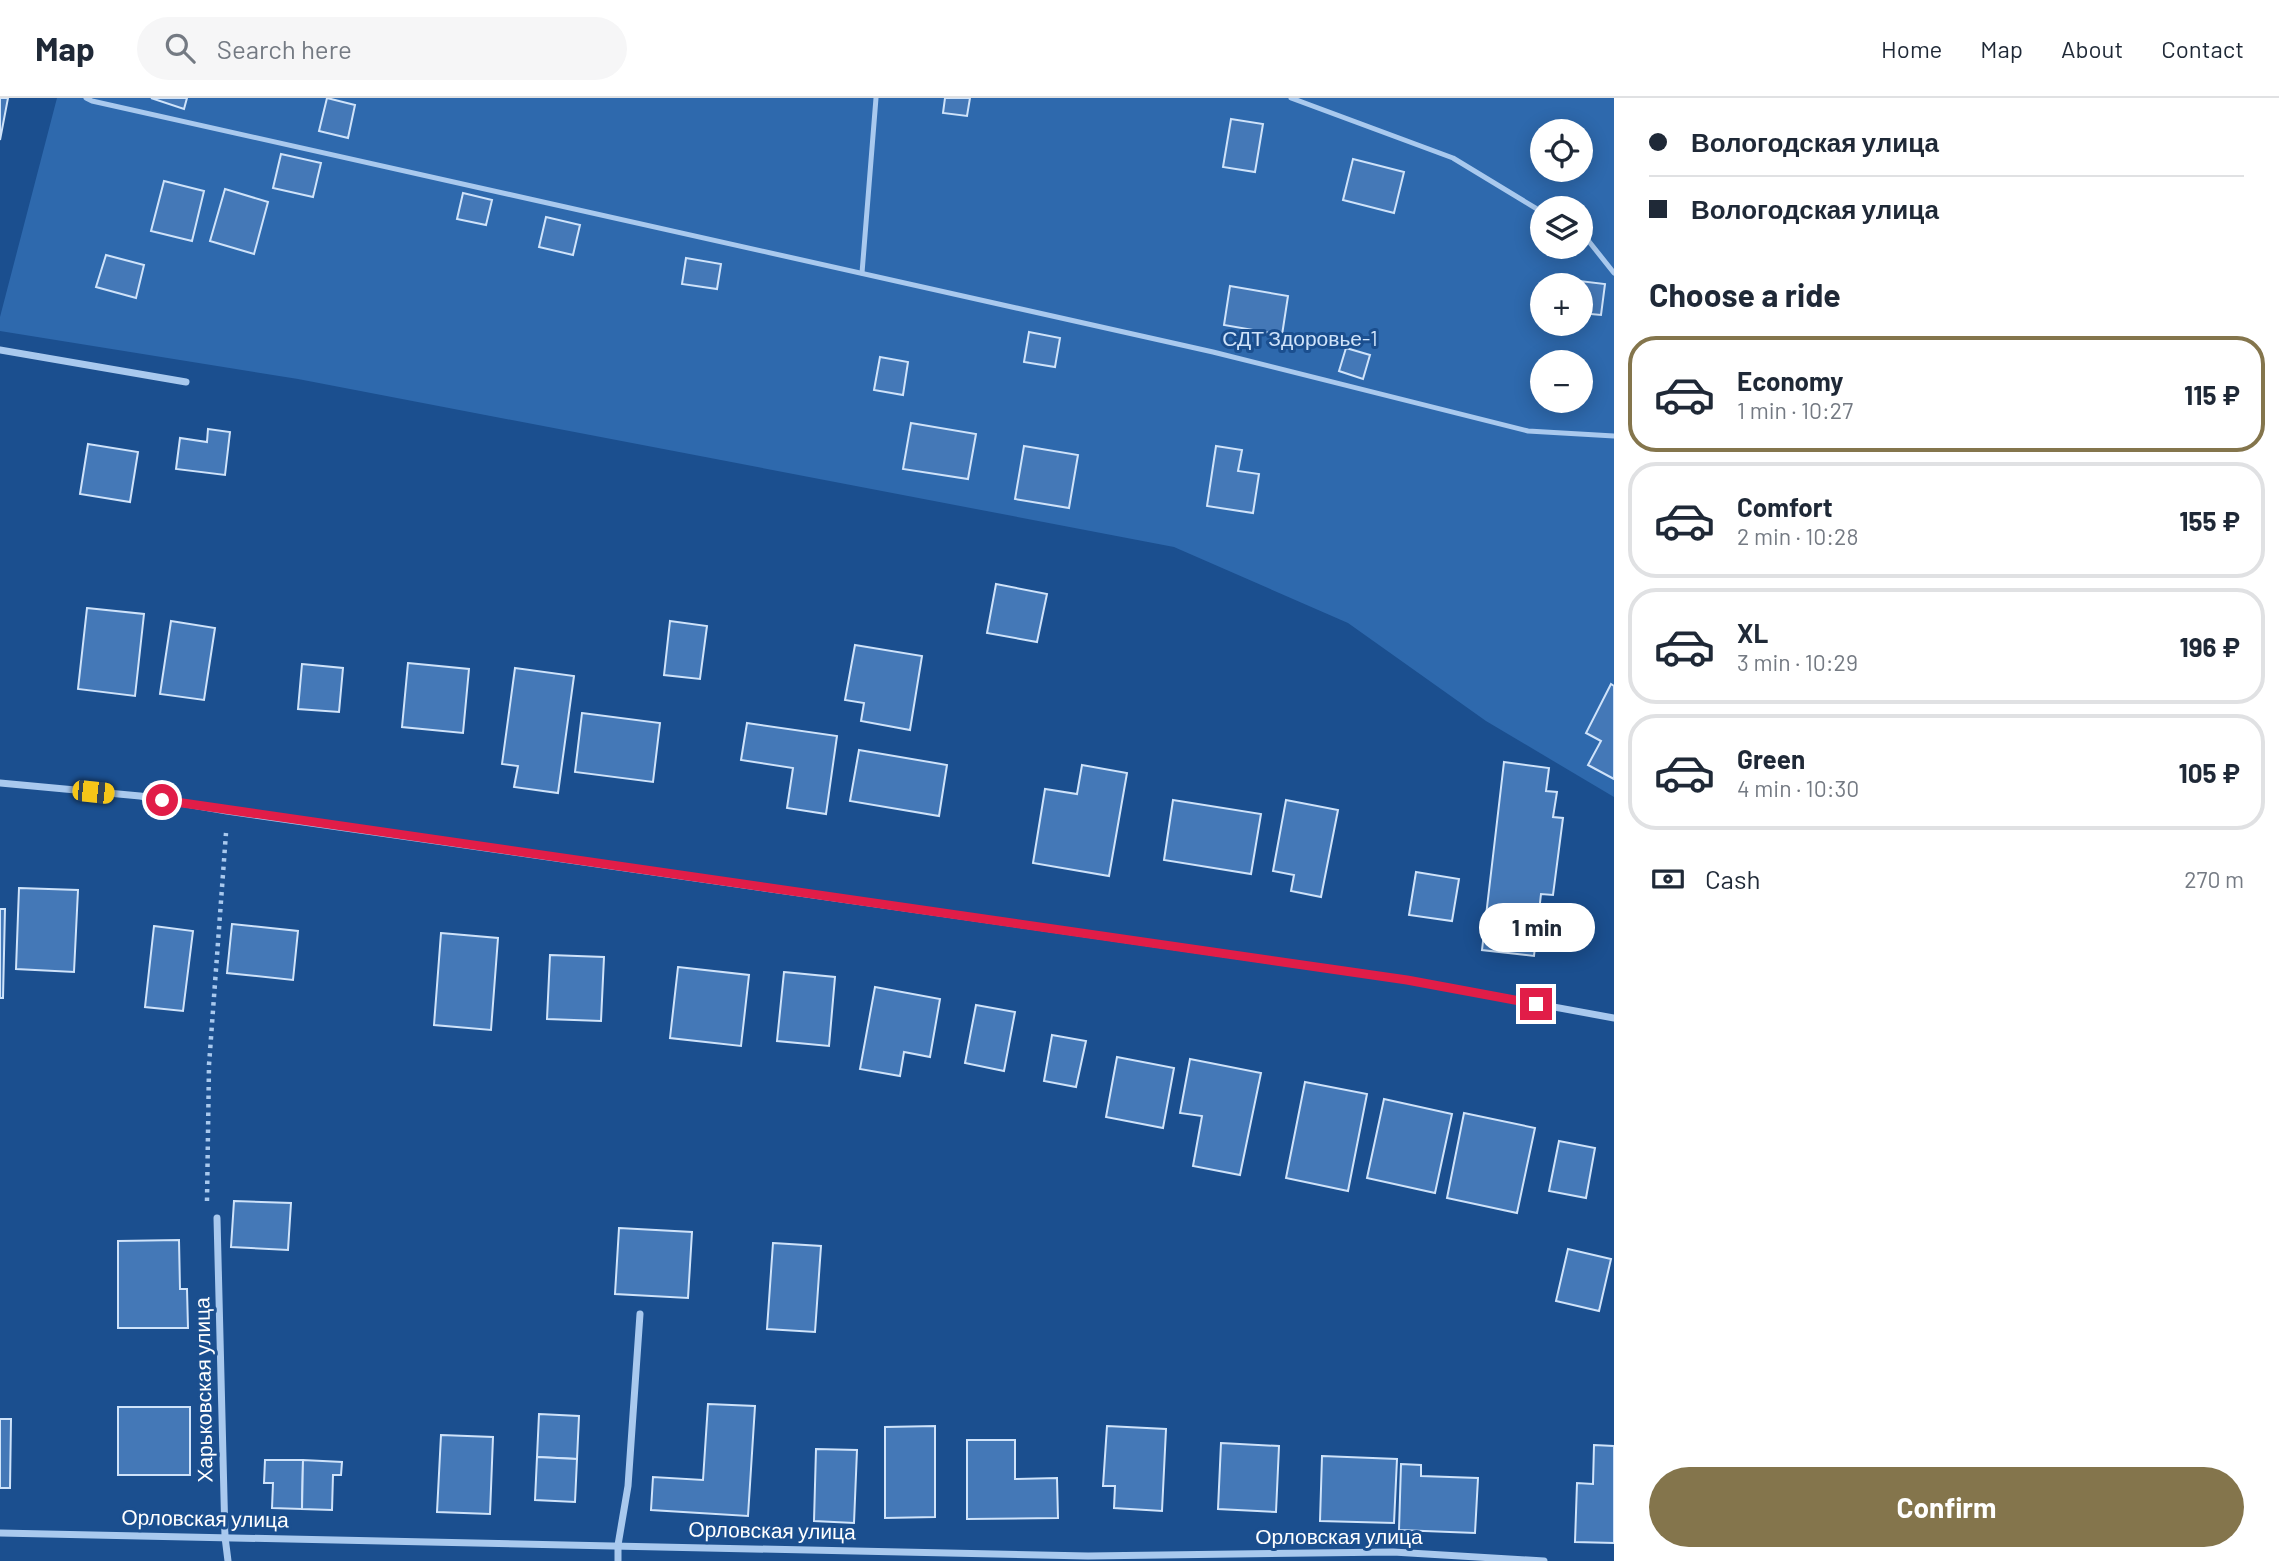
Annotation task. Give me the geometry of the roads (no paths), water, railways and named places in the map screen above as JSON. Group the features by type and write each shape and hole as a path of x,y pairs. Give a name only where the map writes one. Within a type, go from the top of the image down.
{"street":[{"path":"0,350 186,382"},
{"path":"0,783 140,796 227,811 1393,978 1614,1018"},
{"name":"Харьковская улица","path":"217,1218 225,1537 228,1561"},
{"path":"618,1561 618,1545 628,1486 640,1314"},
{"name":"Орловская улица","path":"0,1533 1088,1556 1393,1552 1544,1561"},
{"path":"1393,1552 1393,1561"}],"lane":[{"path":"86,98 1213,352 1528,431 1614,436"},
{"path":"862,272 876,98"},
{"path":"1291,98 1453,158 1530,205"},
{"path":"1593,247 1614,273"}],"park label":[{"name":"СДТ Здоровье-1","path":"1300,339"}]}
